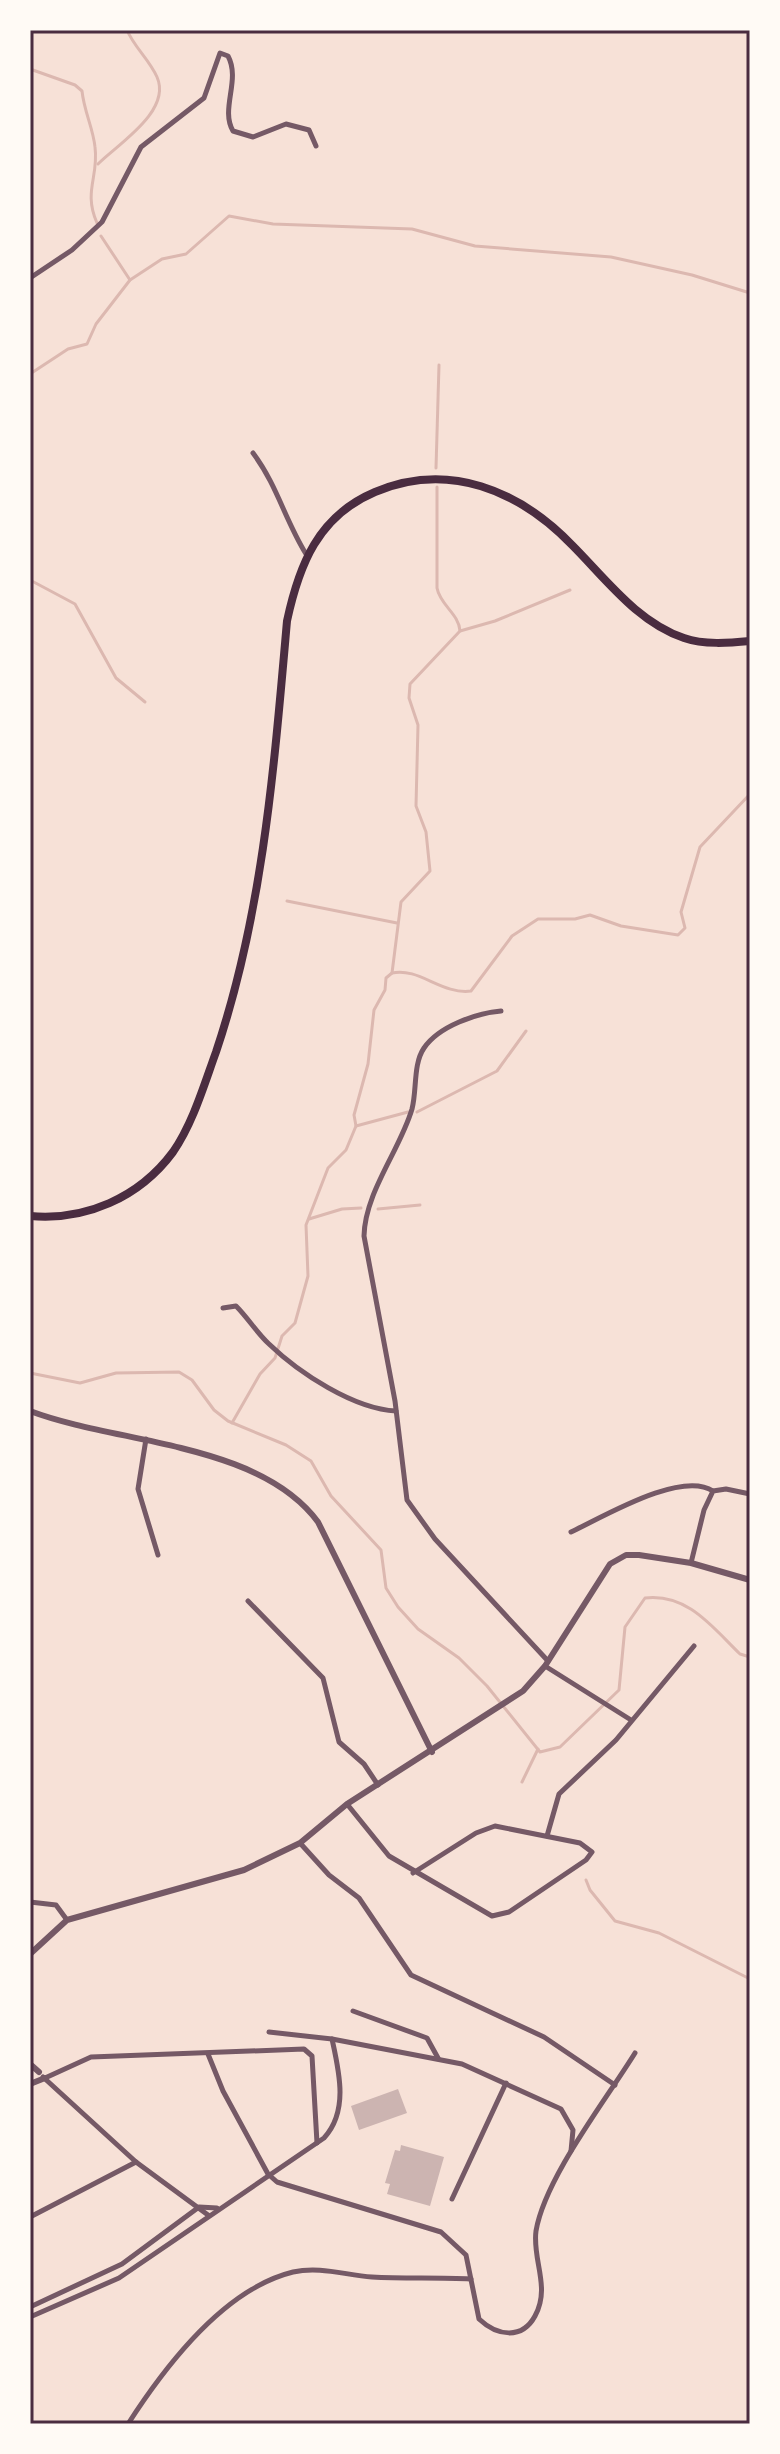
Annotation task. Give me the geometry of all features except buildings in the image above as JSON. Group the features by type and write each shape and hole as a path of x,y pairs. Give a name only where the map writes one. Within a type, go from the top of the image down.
{"highway":[{"path":"30,1216 70,1218 115,1201 164,1163 184,1133 212,1064 247,951 265,853 287,621 306,554 340,513 359,498 386,487 432,477 476,483 505,493 555,529 612,588 663,628 699,642 750,641"}],"street":[{"path":"30,278 72,250 102,222 141,147 204,98 220,53 228,56 234,72 228,116 233,131 253,137 286,124 309,130 316,146"},
{"path":"253,453 270,476 290,529 306,554"},
{"path":"501,1011 468,1018 432,1040 423,1050 411,1111 364,1226 366,1257 396,1411 402,1483 412,1511 546,1663 631,1720"},
{"path":"223,1308 236,1306 274,1349 352,1401 396,1411"},
{"path":"30,1411 146,1439 257,1472 309,1510 338,1559 432,1752"},
{"path":"146,1439 138,1489 158,1555"},
{"path":"571,1532 668,1489 696,1485 713,1491 726,1489 750,1494"},
{"path":"691,1563 704,1510 713,1491"},
{"path":"30,1954 67,1920 244,1870 300,1843 347,1804 510,1701 546,1663 610,1564 626,1555 691,1563 750,1580"},
{"path":"248,1601 323,1678 339,1742 364,1764 378,1785"},
{"path":"547,1836 559,1794 616,1740 694,1646"},
{"path":"347,1804 379,1846 413,1873 498,1917 586,1860 592,1852 588,1846 547,1836 507,1827 487,1828 413,1873"},
{"path":"300,1843 329,1875 359,1898 411,1975 544,2037 615,2085"},
{"path":"30,1902 56,1905 67,1920"},
{"path":"353,2011 427,2038 438,2058"},
{"path":"269,2032 332,2039 438,2058 506,2083 561,2109 573,2130 571,2154"},
{"path":"30,2317 119,2278 268,2174 317,2144 333,2126 339,2104 340,2083 332,2039"},
{"path":"30,2084 42,2075 91,2057 309,2052 317,2144"},
{"path":"208,2054 223,2091 268,2174 277,2182 441,2232 466,2255 479,2319 501,2334 515,2333 535,2317 543,2289 536,2229 554,2184 635,2053"},
{"path":"30,2064 136,2162 208,2215"},
{"path":"452,2199 506,2083"},
{"path":"30,2217 136,2162"},
{"path":"30,2307 115,2269 199,2207 218,2208"},
{"path":"115,2269 119,2278"},
{"path":"128,2424 156,2381 205,2326 273,2279 303,2270 326,2270 376,2277 471,2279"}],"waterway":[{"path":"98,164 141,126 157,102 160,90 150,64 127,30"},
{"path":"30,69 75,85 82,91 95,147 91,202 97,223"},
{"path":"30,374 68,349 87,344 96,324 130,280 162,259 186,254 229,216 273,224 412,229 475,246 611,257 692,275 750,293"},
{"path":"101,236 130,280"},
{"path":"436,468 439,365"},
{"path":"437,487 437,588 460,631"},
{"path":"30,580 75,604 116,678 145,702"},
{"path":"232,1423 260,1374 275,1358 282,1336 295,1323 308,1276 306,1225 328,1168 346,1150 356,1126 354,1115 368,1064 374,1010 385,990 386,978 392,973 401,902 430,871 426,832 416,806 418,725 409,698 410,684 460,631 495,621 570,590"},
{"path":"392,973 412,974 450,989 471,991 512,936 538,919 575,919 590,915 621,926 678,935 685,928 681,912 700,847 750,794"},
{"path":"287,901 397,923"},
{"path":"417,1112 497,1071 526,1031"},
{"path":"356,1126 408,1112"},
{"path":"378,1209 420,1205"},
{"path":"309,1219 342,1209 361,1208"},
{"path":"30,1373 80,1383 116,1373 179,1372 192,1380 214,1410 228,1421 286,1445 311,1461 331,1496 381,1550 386,1588 398,1607 418,1629 459,1658 487,1686 540,1752 560,1747 619,1690 625,1627 645,1598 660,1598 687,1607 740,1654 750,1657"},
{"path":"522,1782 538,1749"},
{"path":"586,1880 590,1890 615,1921 659,1933 750,1979"}]}
